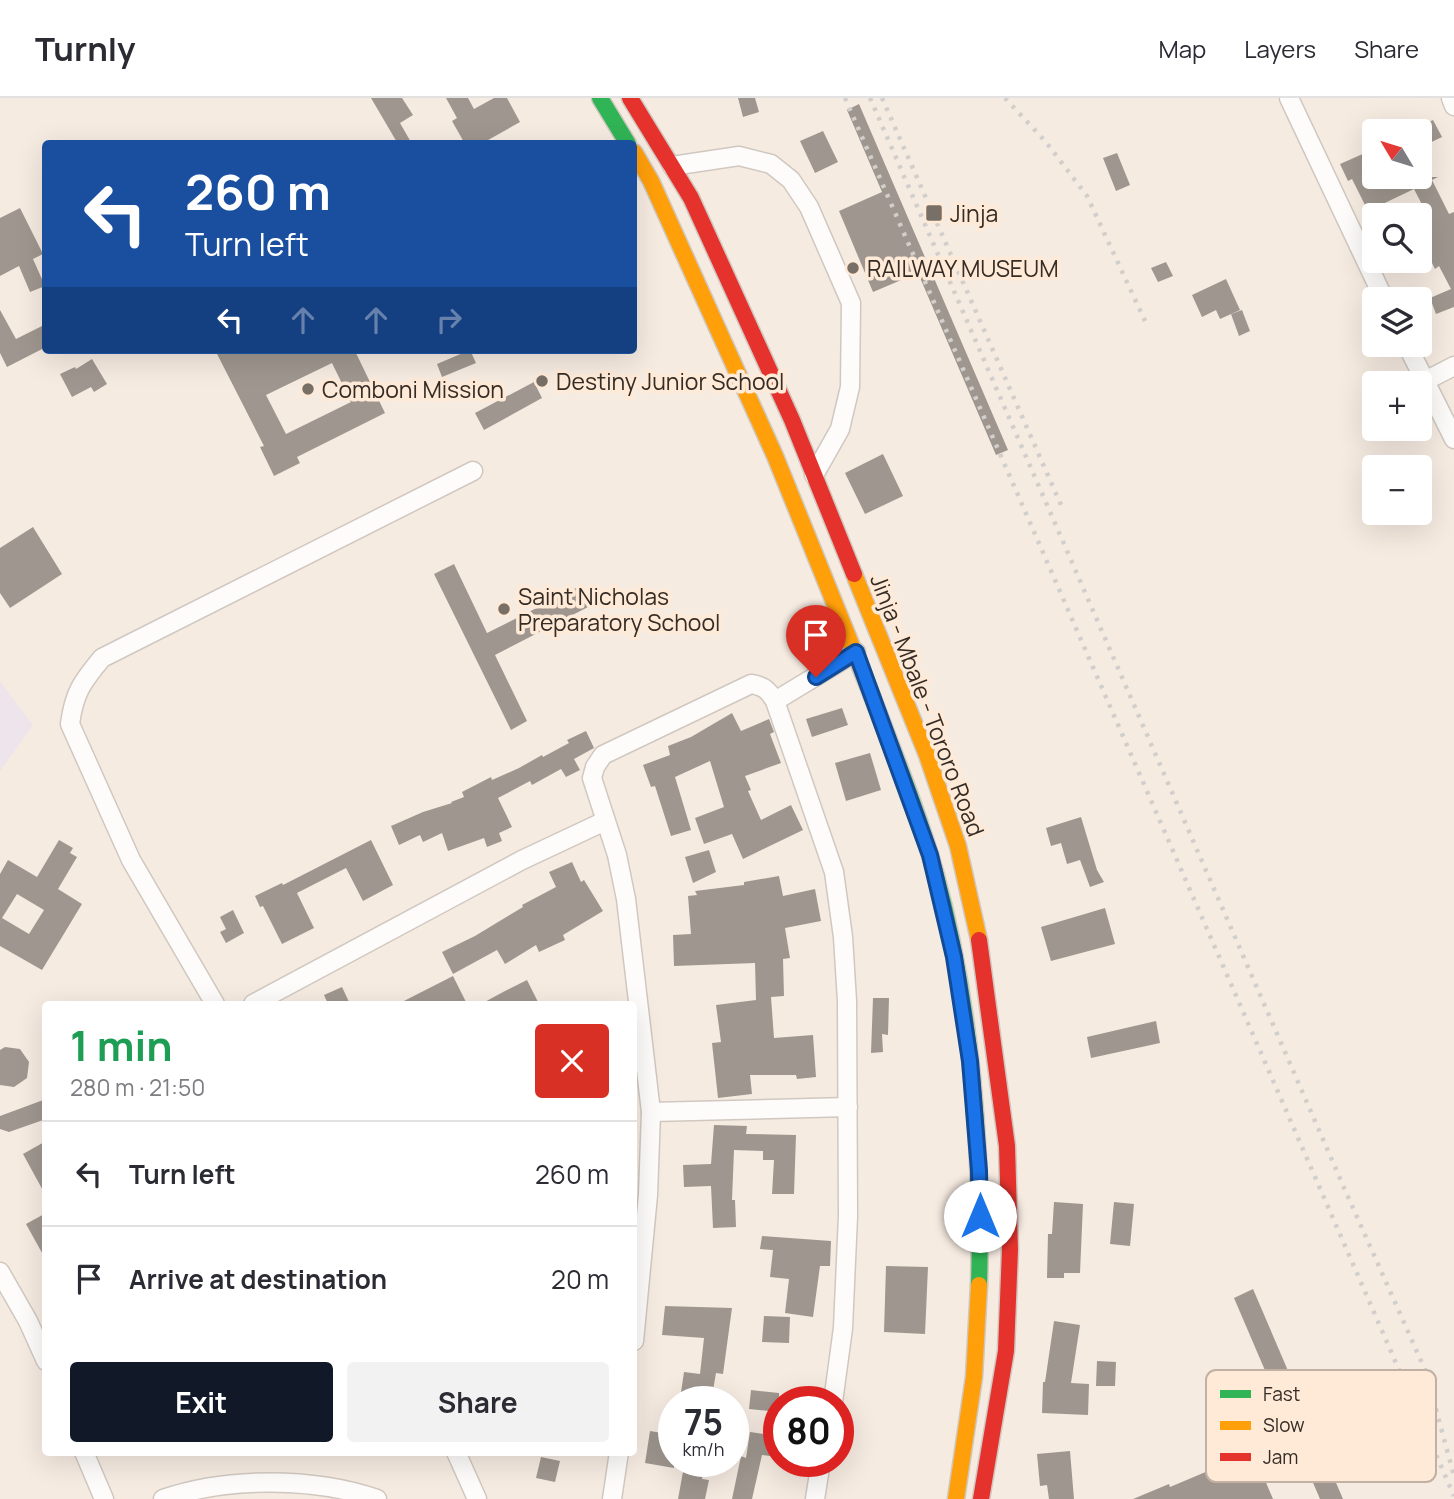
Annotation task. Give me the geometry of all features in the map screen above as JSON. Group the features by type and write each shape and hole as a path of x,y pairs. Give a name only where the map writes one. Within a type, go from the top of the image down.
{"highway":[{"path":"600,98 626,140"},
{"name":"Jinja - Mbale - Tororo Road","path":"631,98 691,198 792,420 927,755 958,846 980,943 1007,1146 1010,1249 1006,1351 981,1499"},
{"name":"Jinja - Mbale - Tororo Road","path":"637,157 651,181 772,448 856,652 930,855 954,957 970,1061 979,1171 980,1260 975,1357 964,1461 956,1499"}],"street":[{"path":"1289,98 1378,287"},
{"path":"1451,98 1454,106"},
{"path":"672,166 739,156 771,164 791,180 809,207 851,303 852,330 850,387 840,429 814,475"},
{"path":"637,190 651,181"},
{"path":"1432,377 1454,366"},
{"path":"1432,395 1454,439"},
{"path":"213,1001 131,860 70,724 73,700 86,677 102,658 473,471"},
{"path":"775,701 856,652"},
{"path":"635,1001 626,899 617,855 592,778 595,767 603,755 751,684 762,686 775,701 834,872 843,937 847,1001 848,1216 843,1328 835,1386"},
{"path":"259,1001 522,860 605,821"},
{"path":"637,1028 652,1112 648,1195 637,1310"},
{"path":"652,1112 848,1107"},
{"path":"0,1272 42,1352"},
{"path":"86,1456 104,1499"},
{"path":"458,1456 477,1499"},
{"path":"612,1499 618,1456"},
{"path":"814,1499 818,1477"},
{"path":"163,1499 214,1486 272,1482 330,1488 377,1499"}],"shaded area":[{"path":"0,681 33,725 0,771"}],"building":[{"path":"371,98 402,98 413,115 400,123 410,140 396,140"},
{"path":"446,98 468,98 474,109 494,98 507,98 520,122 488,140 463,140 452,121 457,118"},
{"path":"738,98 755,98 759,112 743,117"},
{"path":"859,104 1008,450 996,455 918,273 873,292 839,211 882,192 847,110"},
{"path":"1432,120 1442,137 1432,142"},
{"path":"823,131 838,162 815,173 800,141"},
{"path":"1117,153 1130,185 1116,191 1103,158"},
{"path":"1362,154 1362,189 1414,189 1385,203 1364,203 1352,179 1348,181 1340,164"},
{"path":"1432,180 1449,214 1454,212 1454,307 1436,314 1432,297 1451,289 1439,266 1435,269 1432,263 1432,203 1421,203 1414,189 1432,189"},
{"path":"20,208 42,252 33,259 42,279 42,287 30,292 19,266 0,276 0,218"},
{"path":"1166,262 1173,276 1158,282 1151,268"},
{"path":"1226,279 1240,310 1220,319 1216,310 1202,317 1192,295"},
{"path":"0,310 16,339 42,326 42,349 7,367 0,353"},
{"path":"1242,310 1250,331 1239,336 1231,314"},
{"path":"217,354 356,354 385,413 297,457 300,463 274,476 260,447 264,446","holes":["332,363 351,402 286,434 266,395"]},
{"path":"461,354 472,354 476,363 442,377 437,364"},
{"path":"92,359 107,384 94,392 91,387 72,397 60,374 75,367 76,369"},
{"path":"534,382 542,398 484,430 475,413"},
{"path":"883,454 903,496 865,514 845,473"},
{"path":"33,527 62,574 10,608 0,593 0,548"},
{"path":"454,564 487,633 580,586 590,606 495,655 527,721 511,730 434,574"},
{"path":"842,708 848,725 812,737 806,719"},
{"path":"732,713 741,731 769,719 774,732 770,734 781,763 745,776 751,790 748,791 761,820 791,805 803,830 743,859 732,834 704,844 695,818 724,807 710,761 675,777 691,830 671,836 655,786 651,787 643,765 670,755 668,746 691,737"},
{"path":"586,731 594,748 574,759 580,770 566,777 561,769 532,785 530,781 498,798 512,827 499,833 502,841 487,847 484,838 448,851 442,833 423,842 420,835 399,845 391,826 452,803 464,797 462,792 491,777 492,780 542,755 543,757 569,743 567,740"},
{"path":"870,753 881,790 846,801 835,763"},
{"path":"1081,817 1097,870 1104,882 1090,887 1080,860 1067,864 1061,843 1051,846 1046,828"},
{"path":"59,840 73,848 70,853 77,857 58,889 82,904 42,970 0,946 0,874 8,860 37,877","holes":["17,894 44,910 29,934 2,918"]},
{"path":"371,840 393,885 363,901 346,868 297,893 314,928 282,944 255,896 282,883 283,885"},
{"path":"709,850 716,872 693,883 685,857"},
{"path":"572,862 581,882 584,880 603,911 563,935 565,940 539,952 536,945 505,964 497,950 453,974 442,952 475,936 523,907 522,905 556,887 549,872"},
{"path":"779,876 783,896 815,889 821,921 785,928 790,958 783,959 784,996 771,997 774,1038 813,1035 816,1077 797,1079 796,1075 750,1075 752,1094 718,1098 712,1043 721,1042 716,1005 756,1000 755,963 674,966 673,935 691,934 688,896 697,895 695,891 744,885 744,882"},
{"path":"1105,908 1115,944 1051,961 1041,927"},
{"path":"233,910 244,933 226,943 220,932 226,929 220,917"},
{"path":"453,976 466,1001 404,1001"},
{"path":"527,980 538,1001 487,1001"},
{"path":"342,987 349,1001 327,1001 324,995"},
{"path":"873,998 889,998 888,1035 882,1034 883,1052 871,1053"},
{"path":"1156,1021 1160,1043 1091,1058 1087,1037"},
{"path":"5,1047 20,1049 29,1062 27,1078 14,1087 0,1085 0,1050"},
{"path":"42,1100 42,1120 9,1132 0,1129 0,1116"},
{"path":"714,1125 747,1126 746,1134 796,1135 794,1194 772,1194 774,1160 763,1160 763,1151 734,1150 732,1200 735,1200 736,1227 713,1228 711,1186 684,1187 683,1165 711,1164"},
{"path":"42,1143 42,1189 23,1154"},
{"path":"1054,1202 1083,1204 1080,1273 1064,1273 1064,1278 1047,1278 1048,1234 1052,1234"},
{"path":"1114,1202 1134,1204 1130,1246 1110,1244"},
{"path":"42,1215 42,1253 26,1224"},
{"path":"762,1236 831,1241 830,1266 820,1266 813,1317 785,1313 789,1279 770,1277 773,1250 760,1249"},
{"path":"886,1266 928,1267 925,1334 884,1332"},
{"path":"1253,1289 1288,1370 1265,1370 1234,1298"},
{"path":"665,1306 732,1308 723,1374 716,1373 714,1386 682,1386 684,1372 700,1374 704,1338 662,1335"},
{"path":"764,1316 790,1317 789,1343 762,1342"},
{"path":"1054,1321 1080,1325 1071,1383 1089,1384 1088,1415 1042,1413 1043,1382"},
{"path":"1097,1361 1116,1362 1115,1386 1096,1386"},
{"path":"751,1390 763,1391 763,1410 749,1409"},
{"path":"650,1431 658,1432 658,1465 645,1463"},
{"path":"750,1432 763,1434 763,1455 752,1499 732,1499 737,1477 749,1477"},
{"path":"1070,1451 1074,1499 1049,1499 1047,1485 1040,1486 1037,1454"},
{"path":"541,1457 560,1461 555,1482 536,1478"},
{"path":"1206,1472 1206,1482 1266,1482 1273,1499 1133,1499 1169,1484 1170,1487"},
{"path":"682,1477 702,1477 709,1480 705,1499 678,1499"},
{"path":"1313,1482 1336,1482 1343,1499 1320,1499"}],"railway":[{"path":"845,98 1399,1370"},
{"path":"870,98 1425,1370"},
{"path":"882,98 1061,505"},
{"path":"1005,98 1046,142 1087,196 1145,321"},
{"path":"1436,1409 1454,1476"},
{"path":"1436,1455 1454,1496"}],"traffic: fast":[{"path":"600,98 626,140"},
{"path":"872,696 935,872 958,973 966,1024 976,1130 979,1285"}],"traffic: slow":[{"path":"637,157 651,181 775,456 872,696"},
{"path":"854,574 927,755 958,846 979,940"},
{"path":"956,1499 974,1377 979,1285"}],"traffic: jam":[{"path":"630,98 691,198 792,420 854,574"},
{"path":"979,940 1007,1146 1010,1249 1006,1351 981,1499"}],"place":[{"name":"Jinja","path":"934,213"},
{"name":"RAILWAY MUSEUM","path":"853,268"},
{"name":"Destiny Junior School","path":"542,381"},
{"name":"Comboni Mission","path":"308,389"},
{"name":"Saint Nicholas Preparatory School","path":"504,609"}],"route":[{"path":"816,677 856,652 930,855 954,957 970,1061 980,1216"}]}
